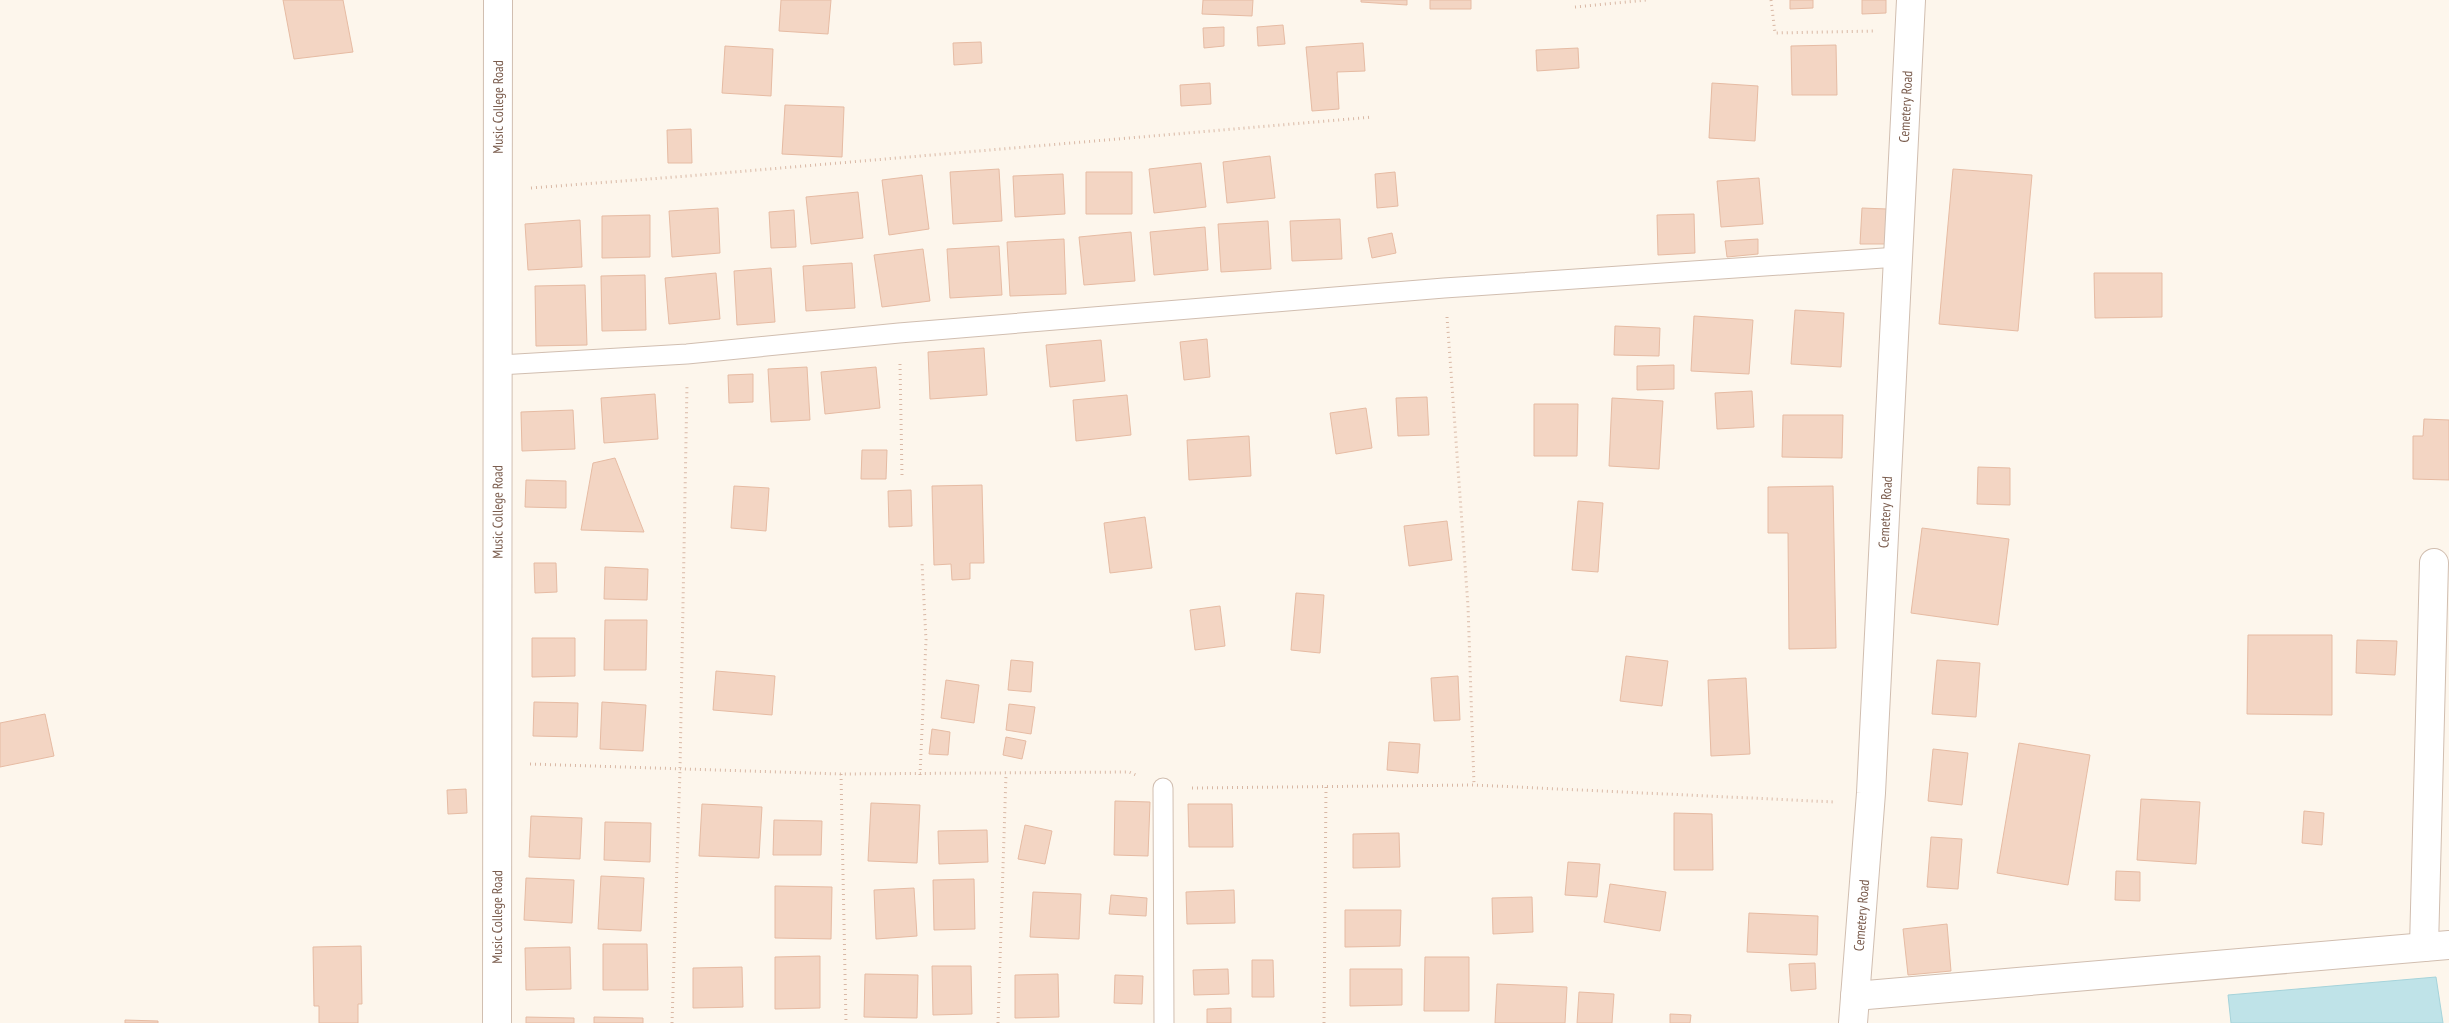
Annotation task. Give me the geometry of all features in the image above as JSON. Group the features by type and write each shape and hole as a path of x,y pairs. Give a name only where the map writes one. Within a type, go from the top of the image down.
{"street":[{"name":"Music College Road","path":"497,1023 498,0"},
{"name":"Cemetery Road","path":"1853,1023 1871,793 1911,0"},
{"path":"1855,996 2436,946 2434,563"}],"lane":[{"path":"498,365 687,354 899,333 1444,288 1898,257"},
{"path":"1163,788 1164,1023"}],"path":[{"path":"1575,6 1646,0"},
{"path":"1771,0 1775,33 1909,30"},
{"path":"498,190 688,176 1373,116"},
{"path":"1444,288 1468,606 1474,785"},
{"path":"899,333 902,476"},
{"path":"672,1023 680,770 687,354"},
{"path":"920,775 926,640 922,563"},
{"path":"841,774 846,1023"},
{"path":"998,1023 1006,774"},
{"path":"1324,1023 1326,786"}],"water":[{"path":"2436,977 2443,1023 2231,1023 2228,995"}],"building":[{"path":"283,0 343,0 353,52 294,59"},
{"path":"781,0 831,0 828,34 779,31"},
{"path":"1203,0 1253,0 1252,16 1202,14"},
{"path":"1361,0 1407,0 1407,5 1361,2"},
{"path":"1430,0 1471,0 1471,9 1430,9"},
{"path":"1790,0 1813,0 1813,8 1790,9"},
{"path":"1862,0 1886,0 1886,13 1862,14"},
{"path":"1283,25 1285,44 1258,46 1257,27"},
{"path":"1224,27 1224,46 1204,48 1203,28"},
{"path":"981,42 982,63 954,65 953,43"},
{"path":"1363,43 1365,71 1337,72 1339,109 1312,111 1306,47"},
{"path":"1836,45 1837,95 1792,95 1791,46"},
{"path":"725,46 773,49 771,96 722,93"},
{"path":"1578,48 1579,68 1537,71 1536,50"},
{"path":"1210,83 1211,104 1181,106 1180,85"},
{"path":"1712,83 1758,86 1755,141 1709,138"},
{"path":"785,105 844,107 842,157 782,154"},
{"path":"691,129 692,163 668,163 667,130"},
{"path":"1270,156 1275,198 1227,203 1223,162"},
{"path":"1201,163 1206,207 1154,213 1149,169"},
{"path":"999,169 1002,221 953,224 950,172"},
{"path":"1953,169 2032,175 2018,331 1939,324"},
{"path":"1086,172 1132,172 1132,214 1086,214"},
{"path":"1395,172 1398,206 1377,208 1375,174"},
{"path":"1063,174 1065,214 1015,217 1013,176"},
{"path":"922,175 929,229 889,235 882,180"},
{"path":"1759,178 1763,224 1721,227 1717,181"},
{"path":"858,192 863,238 811,244 806,197"},
{"path":"718,208 720,253 672,257 669,211"},
{"path":"1862,208 1887,209 1886,244 1860,244"},
{"path":"794,210 796,247 771,248 769,212"},
{"path":"1694,214 1695,253 1658,255 1657,215"},
{"path":"650,215 650,257 602,258 602,216"},
{"path":"1340,219 1342,259 1292,261 1290,221"},
{"path":"580,220 582,267 528,270 525,224"},
{"path":"1268,221 1271,269 1221,272 1218,224"},
{"path":"1205,227 1208,270 1154,275 1150,232"},
{"path":"1131,232 1135,281 1084,285 1079,237"},
{"path":"1392,233 1396,253 1372,258 1368,238"},
{"path":"1064,239 1066,294 1010,296 1007,242"},
{"path":"1758,239 1758,254 1727,257 1725,241"},
{"path":"999,246 1002,295 950,298 947,249"},
{"path":"923,249 930,301 882,307 874,255"},
{"path":"852,263 855,308 806,311 803,266"},
{"path":"771,268 775,322 737,325 734,271"},
{"path":"716,273 720,319 669,324 665,278"},
{"path":"2094,273 2162,273 2162,317 2095,318"},
{"path":"645,275 646,330 602,331 601,276"},
{"path":"585,285 587,345 536,346 535,286"},
{"path":"1795,310 1844,313 1841,367 1791,364"},
{"path":"1694,316 1753,320 1749,374 1691,371"},
{"path":"1615,326 1660,328 1659,356 1614,355"},
{"path":"1207,339 1210,377 1184,380 1180,342"},
{"path":"1101,340 1105,381 1050,387 1046,345"},
{"path":"984,348 987,395 930,399 928,352"},
{"path":"1674,365 1674,389 1637,390 1637,366"},
{"path":"807,367 810,420 771,422 768,369"},
{"path":"876,367 880,408 825,414 821,372"},
{"path":"753,374 753,402 729,403 728,375"},
{"path":"1752,391 1754,427 1717,429 1715,393"},
{"path":"655,394 658,439 604,443 601,398"},
{"path":"1127,395 1131,435 1076,441 1073,400"},
{"path":"1427,397 1429,435 1398,436 1396,398"},
{"path":"1612,398 1663,401 1659,469 1609,466"},
{"path":"1534,404 1578,404 1577,456 1534,456"},
{"path":"1366,408 1372,448 1336,454 1330,413"},
{"path":"573,410 575,449 522,451 521,412"},
{"path":"1783,415 1843,415 1842,458 1782,457"},
{"path":"2424,419 2449,420 2449,480 2413,479 2413,436 2423,436"},
{"path":"1249,436 1251,476 1189,480 1187,440"},
{"path":"862,450 887,450 886,479 861,479"},
{"path":"615,458 644,532 581,530 593,463"},
{"path":"1978,467 2010,468 2010,505 1977,504"},
{"path":"526,480 566,481 566,508 525,507"},
{"path":"982,485 984,563 970,563 970,579 952,580 951,564 934,565 932,486"},
{"path":"734,486 769,488 766,531 731,528"},
{"path":"1833,486 1836,648 1789,649 1788,533 1768,533 1768,487"},
{"path":"911,490 912,526 889,527 888,491"},
{"path":"1578,501 1603,503 1598,572 1572,570"},
{"path":"1145,517 1152,568 1110,573 1104,523"},
{"path":"1447,521 1452,560 1409,566 1404,526"},
{"path":"1922,528 2009,539 1998,625 1911,613"},
{"path":"534,563 556,563 557,592 535,593"},
{"path":"605,567 648,569 647,600 604,599"},
{"path":"1296,593 1324,595 1320,653 1291,650"},
{"path":"1220,606 1225,646 1195,650 1190,610"},
{"path":"605,620 647,620 646,670 604,670"},
{"path":"2248,635 2332,635 2332,715 2247,714"},
{"path":"532,638 575,638 575,676 532,677"},
{"path":"2357,640 2397,641 2395,675 2356,673"},
{"path":"1626,656 1668,661 1662,706 1620,701"},
{"path":"1011,660 1033,662 1031,692 1008,690"},
{"path":"1937,660 1980,663 1976,717 1932,714"},
{"path":"716,671 775,676 772,715 713,710"},
{"path":"1458,676 1460,720 1434,721 1431,678"},
{"path":"1746,678 1750,754 1711,756 1708,680"},
{"path":"946,680 979,685 974,723 941,718"},
{"path":"534,702 578,703 577,737 533,736"},
{"path":"602,702 646,705 643,751 600,749"},
{"path":"1009,704 1035,707 1031,734 1006,730"},
{"path":"45,714 54,756 0,767 0,723"},
{"path":"932,729 950,732 948,755 929,754"},
{"path":"1006,737 1026,741 1022,759 1003,755"},
{"path":"1389,742 1420,744 1418,773 1387,770"},
{"path":"2019,743 2090,755 2068,885 1997,873"},
{"path":"1933,749 1968,753 1962,805 1928,801"},
{"path":"466,789 467,813 448,814 447,790"},
{"path":"2141,799 2200,802 2196,864 2137,860"},
{"path":"1115,801 1150,802 1148,856 1114,855"},
{"path":"871,803 920,805 917,863 868,861"},
{"path":"702,804 762,807 759,858 699,856"},
{"path":"1188,804 1232,804 1233,847 1189,847"},
{"path":"2304,811 2324,813 2322,845 2302,843"},
{"path":"1674,813 1712,814 1713,870 1674,870"},
{"path":"531,816 582,818 580,859 529,857"},
{"path":"774,820 822,821 821,855 773,855"},
{"path":"605,822 651,823 650,862 604,860"},
{"path":"1025,825 1052,831 1045,864 1018,859"},
{"path":"987,830 988,862 939,864 938,831"},
{"path":"1399,833 1400,867 1353,868 1353,834"},
{"path":"1931,837 1962,839 1958,889 1927,887"},
{"path":"1568,862 1600,864 1597,897 1565,895"},
{"path":"2116,871 2140,872 2140,901 2115,900"},
{"path":"601,876 644,878 641,931 598,929"},
{"path":"526,878 574,880 572,923 524,920"},
{"path":"974,879 975,929 934,930 933,880"},
{"path":"1610,884 1666,892 1660,931 1604,922"},
{"path":"775,886 832,887 831,939 775,938"},
{"path":"914,888 917,936 876,939 874,890"},
{"path":"1234,890 1235,923 1187,924 1186,892"},
{"path":"1033,892 1081,894 1079,939 1030,937"},
{"path":"1111,895 1147,898 1146,916 1109,914"},
{"path":"1532,897 1533,932 1493,934 1492,898"},
{"path":"1345,910 1401,910 1400,946 1345,947"},
{"path":"1749,913 1818,916 1817,955 1747,952"},
{"path":"1947,924 1951,971 1908,975 1903,929"},
{"path":"603,944 647,944 648,990 603,990"},
{"path":"361,946 362,1004 358,1004 358,1023 319,1023 319,1006 314,1006 313,947"},
{"path":"570,947 571,989 526,990 525,948"},
{"path":"820,956 820,1008 775,1009 775,957"},
{"path":"1425,957 1469,957 1469,1011 1424,1011"},
{"path":"1252,960 1273,960 1274,997 1252,997"},
{"path":"1815,963 1816,989 1791,991 1789,964"},
{"path":"932,966 971,966 972,1014 933,1015"},
{"path":"742,967 743,1007 693,1008 693,968"},
{"path":"1228,969 1229,994 1194,995 1193,970"},
{"path":"1350,969 1402,969 1402,1005 1350,1006"},
{"path":"865,974 918,975 917,1018 864,1017"},
{"path":"1058,974 1059,1017 1015,1018 1015,975"},
{"path":"1115,975 1143,976 1142,1004 1114,1003"},
{"path":"1497,984 1567,987 1565,1023 1495,1023"},
{"path":"1579,992 1614,994 1612,1023 1577,1023"},
{"path":"1231,1008 1231,1023 1207,1023 1207,1009"},
{"path":"1670,1014 1691,1015 1690,1023 1670,1023"},
{"path":"526,1017 574,1018 574,1023 526,1023"},
{"path":"594,1017 643,1018 643,1023 594,1023"},
{"path":"125,1020 158,1021 158,1023 125,1023"}]}
